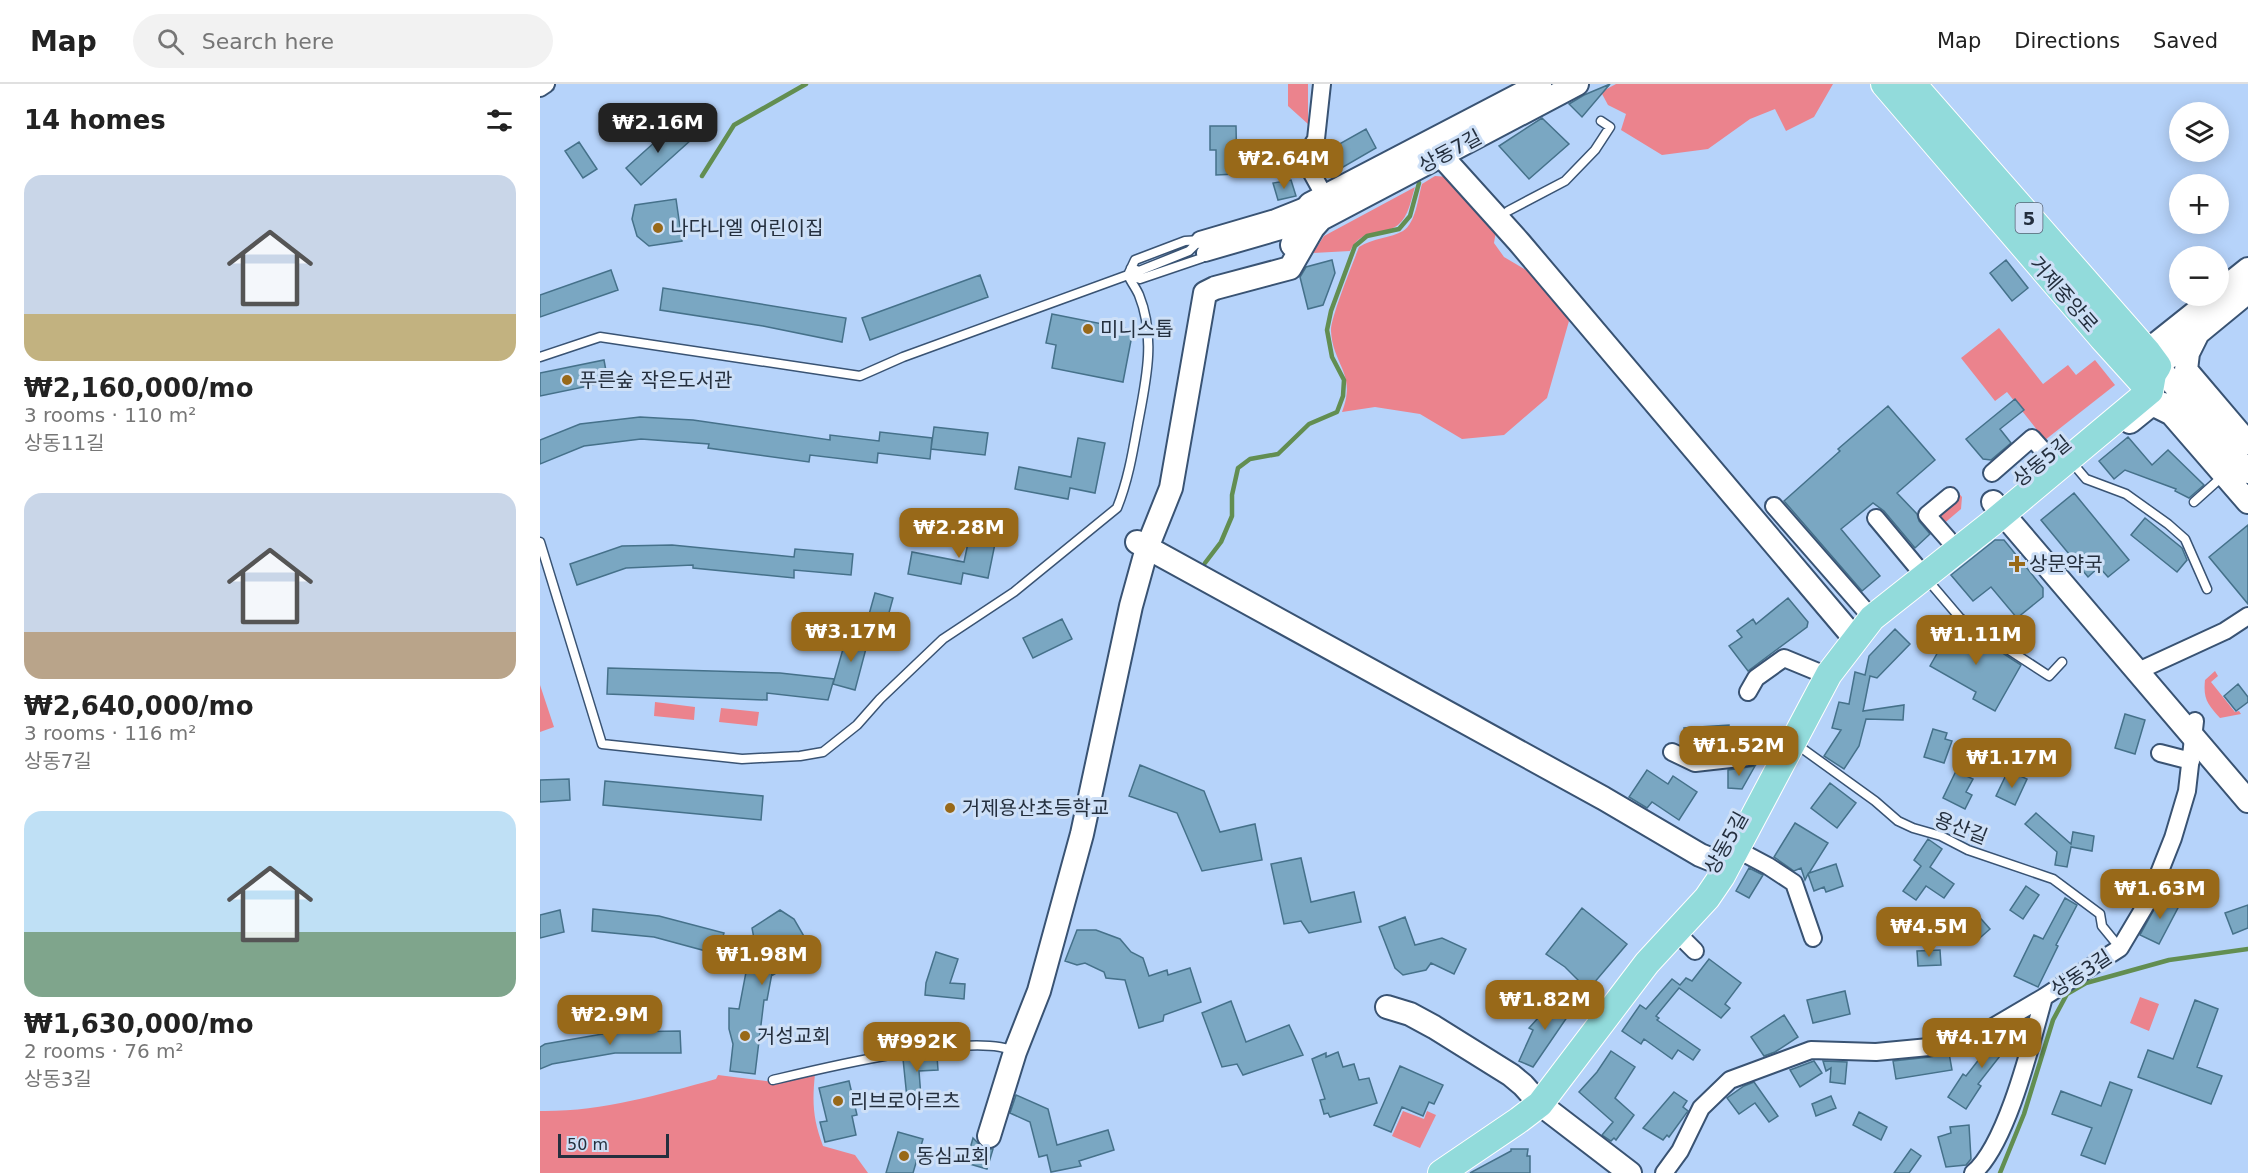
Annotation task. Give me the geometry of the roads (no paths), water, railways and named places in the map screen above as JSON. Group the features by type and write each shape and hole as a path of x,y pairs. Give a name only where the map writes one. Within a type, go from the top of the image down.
{"main road":[{"name":"거제중앙로","path":"1884,84 2102,338 2148,372"},
{"name":"거제중앙로","path":"1913,84 2148,372"},
{"path":"2102,338 2104,349 2127,376 2120,407"},
{"path":"2120,407 2148,372"},
{"name":"상동5길","path":"1920,571 1948,539 2003,500 2048,456 2120,407"},
{"name":"상동5길","path":"1441,1173 1531,1103 1647,963 1707,898 1777,748 1818,672 1857,624 2003,500 2120,407"},
{"name":"상동5길","path":"1777,748 1829,674 1857,624"},
{"name":"상동5길","path":"1422,1173 1437,1156 1511,1112 1531,1103 1638,956 1722,865"}],"street":[{"path":"540,88 546,84"},
{"path":"1283,263 1298,227 1319,206 1304,159 1316,139 1322,84"},
{"name":"상동7길","path":"1203,246 1275,218 1319,206 1540,84"},
{"name":"상동7길","path":"1432,142 1577,84"},
{"path":"1870,84 1893,110 1912,117"},
{"path":"1432,142 1508,211 1857,624"},
{"path":"1432,142 1446,161 1857,624"},
{"name":"상동7길","path":"1283,263 1290,268 1296,260 1313,228 1319,206"},
{"path":"1203,246 1267,236 1298,227"},
{"path":"1267,236 1281,240 1285,249 1283,263"},
{"path":"983,1134 1029,986 1072,833 1119,608 1140,551 1160,484 1194,285 1203,280 1283,263"},
{"path":"2229,284 2248,269"},
{"path":"2148,372 2248,292"},
{"path":"2148,372 2206,306"},
{"path":"2201,330 2188,353 2186,370 2248,443"},
{"name":"거제중앙로","path":"2148,372 2172,414 2248,502"},
{"name":"거제중앙로","path":"2148,372 2248,472"},
{"path":"2003,500 2025,506 2151,405 2172,414"},
{"path":"1948,539 1927,515 1950,496"},
{"path":"2003,500 2145,672 2194,729 2248,785"},
{"path":"1774,506 1857,624"},
{"path":"1876,518 1920,571"},
{"path":"1140,551 1603,798 1700,855 1722,865 1768,866 1794,883 1813,938"},
{"path":"2145,672 2225,631 2248,616"},
{"path":"2145,672 2223,642 2248,628"},
{"path":"1748,692 1756,678 1784,658 1818,672"},
{"path":"2194,729 2248,801"},
{"name":"상동3길","path":"1973,1173 1982,1166 2009,1112 2044,997 2120,948 2148,901 2173,838 2187,791 2194,729"},
{"path":"1734,743 1750,748 1777,748"},
{"path":"1672,752 1695,763 1748,757 1777,748"},
{"path":"2160,753 2191,761"},
{"path":"1677,933 1695,951"},
{"path":"1664,1173 1680,1151 1701,1108 1730,1080 1811,1050 1876,1052 1929,1047 1981,1034 2044,997"},
{"path":"1386,1012 1410,1014 1511,1075 1531,1103 1610,1173"},
{"path":"1531,1103 1630,1173"}],"lane":[{"path":"1508,211 1565,181 1595,150 1610,127 1601,121"},
{"path":"540,357 600,337 860,376 903,357 1129,271 1136,261 1145,256 1185,241 1203,246 1202,258 1140,279 1129,271"},
{"path":"540,542 602,744 742,759 800,756 822,752 857,725 880,699 943,639 1014,592 1117,508 1124,491 1148,365 1148,338 1144,311 1129,271"},
{"path":"2075,466 2086,479 2126,494 2185,539 2207,589"},
{"path":"2194,502 2224,475"},
{"path":"1920,571 1960,618 2049,675 2062,662"},
{"name":"용산길","path":"1777,748 1875,801 1898,820 1913,828 1941,836 1968,850 2054,879 2100,914 2102,926 2120,948"},
{"path":"773,1080 848,1062 945,1047 1010,1049"}],"waterway":[{"path":"702,176 734,125 806,84"},
{"path":"1205,563 1221,542 1232,516 1232,495 1238,468 1250,459 1278,454 1309,424 1337,412 1343,396 1344,380 1332,357 1327,330 1331,311 1355,246 1367,236 1399,229 1410,216 1419,183"},
{"path":"2000,1173 2024,1114 2053,1020 2067,994 2086,983 2169,960 2248,949"}],"place":[{"name":"나다나엘 어린이집","path":"658,228"},
{"name":"미니스톱","path":"1088,329"},
{"name":"푸른숲 작은도서관","path":"567,380"},
{"name":"상문약국","path":"2017,564"},
{"name":"거제용산초등학교","path":"950,808"},
{"name":"거성교회","path":"745,1036"},
{"name":"리브로아르츠","path":"838,1101"},
{"name":"동심교회","path":"904,1156"}]}
